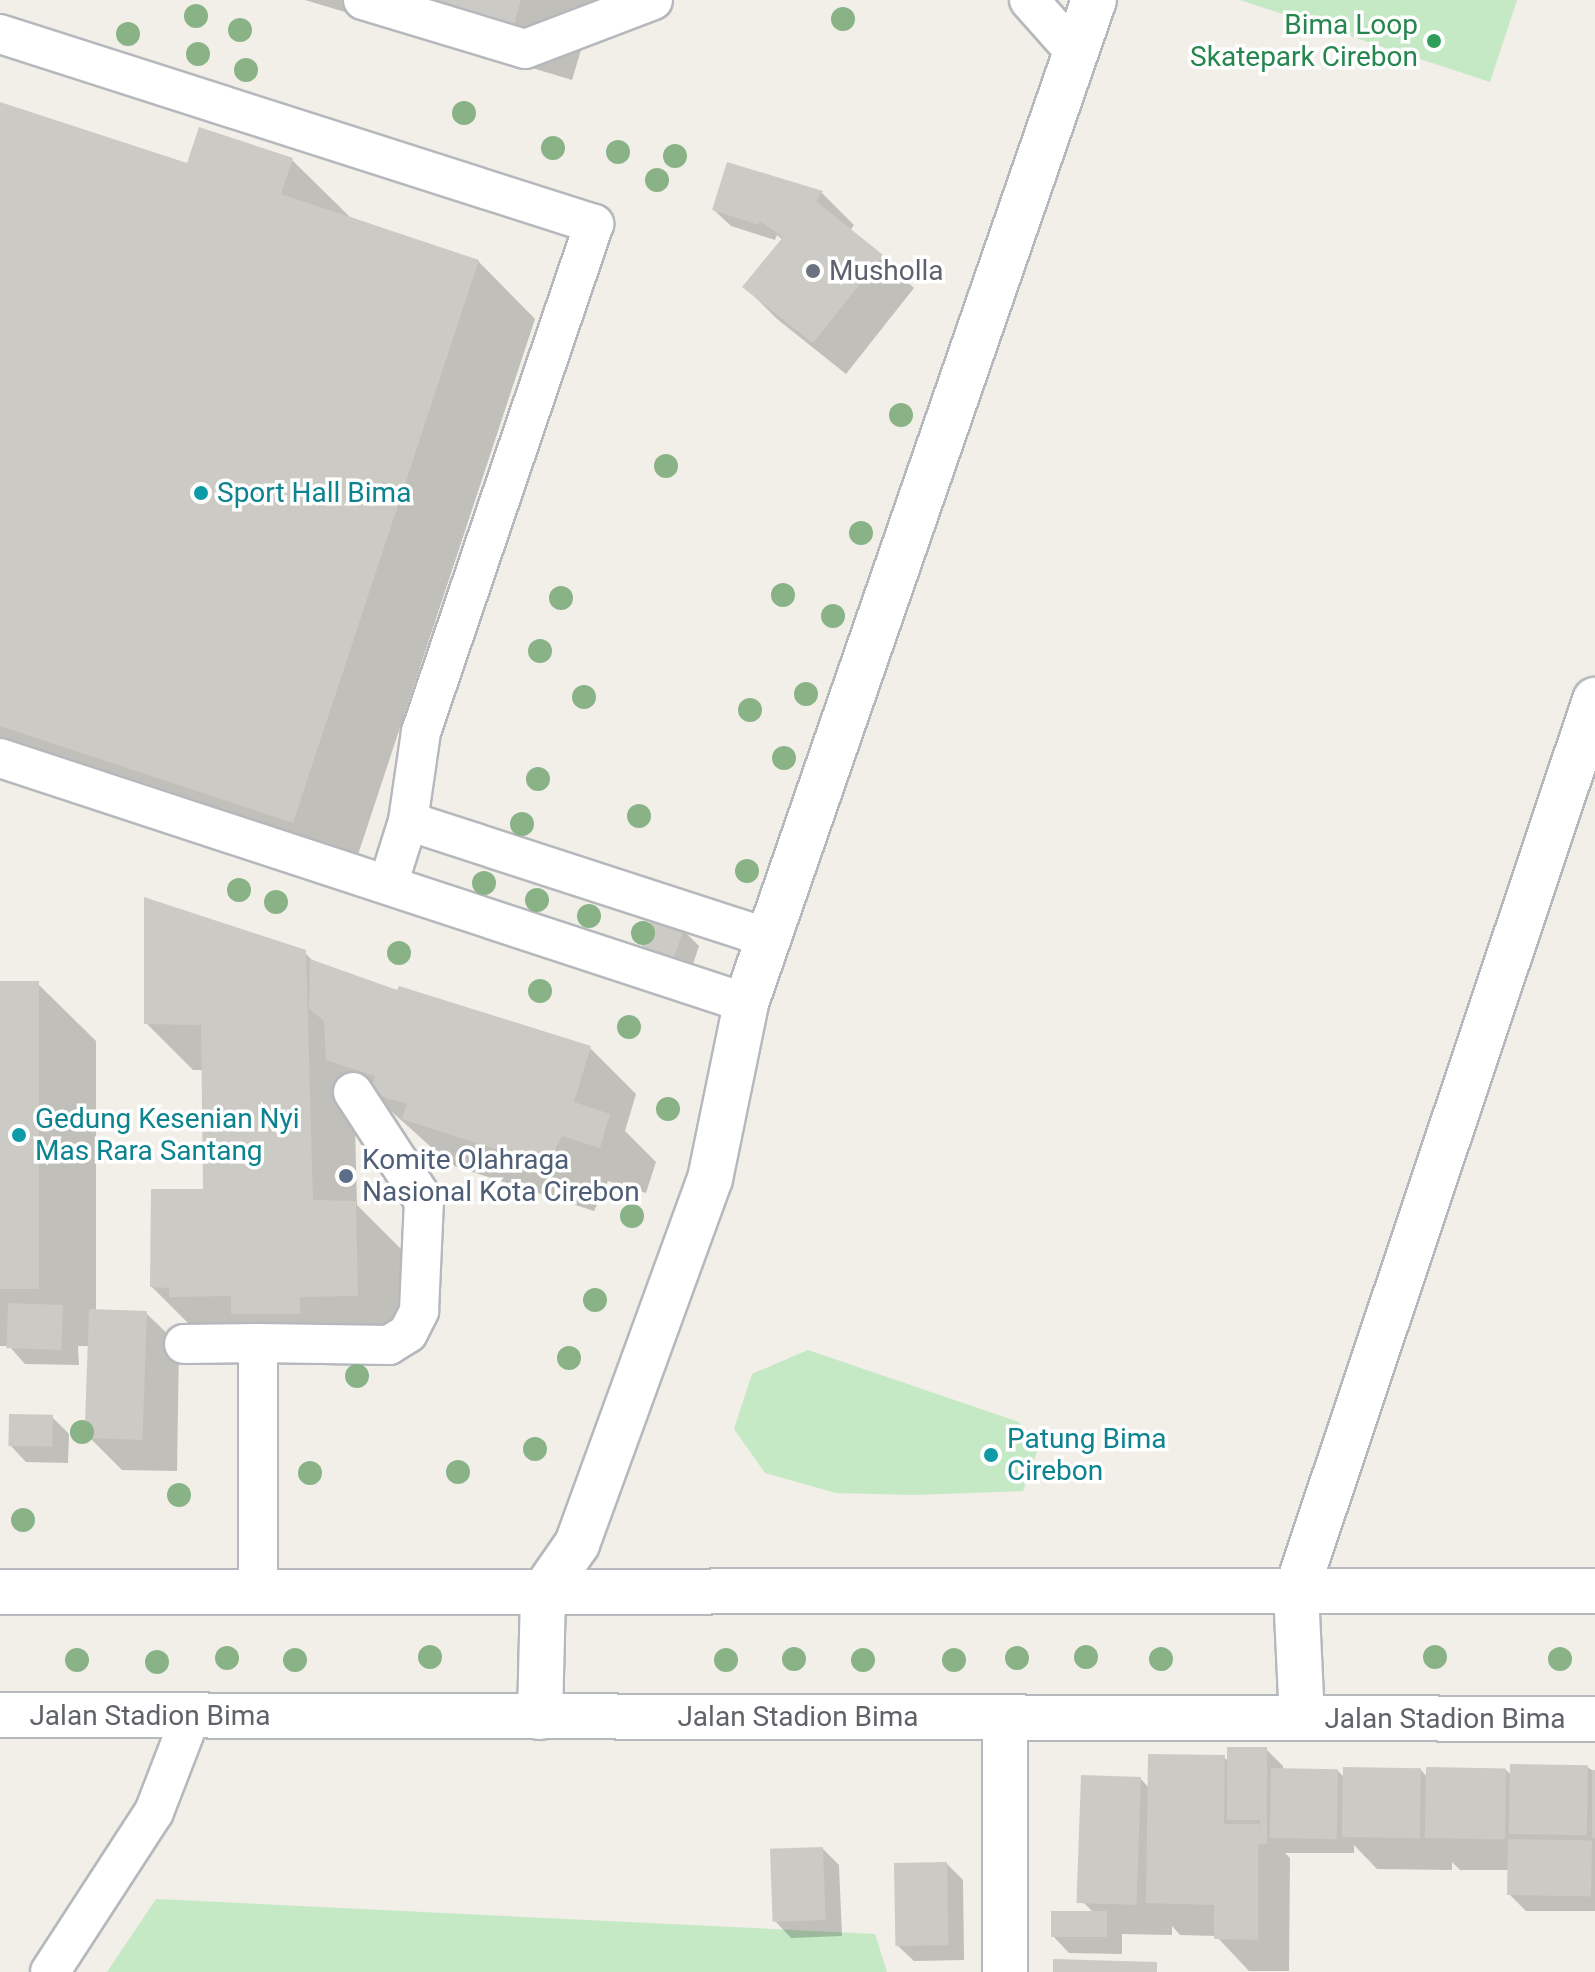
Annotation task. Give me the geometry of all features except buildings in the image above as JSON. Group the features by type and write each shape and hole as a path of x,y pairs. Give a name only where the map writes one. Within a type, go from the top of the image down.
{"street":[{"path":"540,1717 543,1593 577,1544 710,1179 746,1003 1094,0"},
{"path":"1302,1718 1296,1592 1595,700"},
{"path":"0,1592 1595,1591"},
{"name":"Jalan Stadion Bima","path":"0,1715 1595,1719"},
{"path":"1005,1718 1005,1972"}],"lane":[{"path":"363,0 525,49 653,0"},
{"path":"1029,0 1076,53"},
{"path":"0,34 594,224 421,732 408,821 388,885"},
{"path":"0,758 746,1003"},
{"path":"408,821 768,938"},
{"path":"184,1344 389,1345 408,1333 419,1311 424,1201 353,1092"},
{"path":"258,1343 258,1593"},
{"path":"50,1972 154,1812 191,1716"}],"green space":[{"name":"Bima Loop Skatepark Cirebon","path":"1240,0 1517,0 1490,82"},
{"path":"808,1350 1019,1422 1037,1452 1023,1491 913,1495 836,1493 765,1473 734,1429 752,1374"},
{"path":"156,1899 875,1934 887,1972 107,1972"}],"place":[{"name":"Bima Loop Skatepark Cirebon","path":"1434,41"},
{"name":"Musholla","path":"813,271"},
{"name":"Sport Hall Bima","path":"201,493"},
{"name":"Gedung Kesenian Nyi Mas Rara Santang","path":"19,1135"},
{"name":"Komite Olahraga Nasional Kota Cirebon","path":"346,1176"},
{"name":"Patung Bima Cirebon","path":"991,1455"}]}
